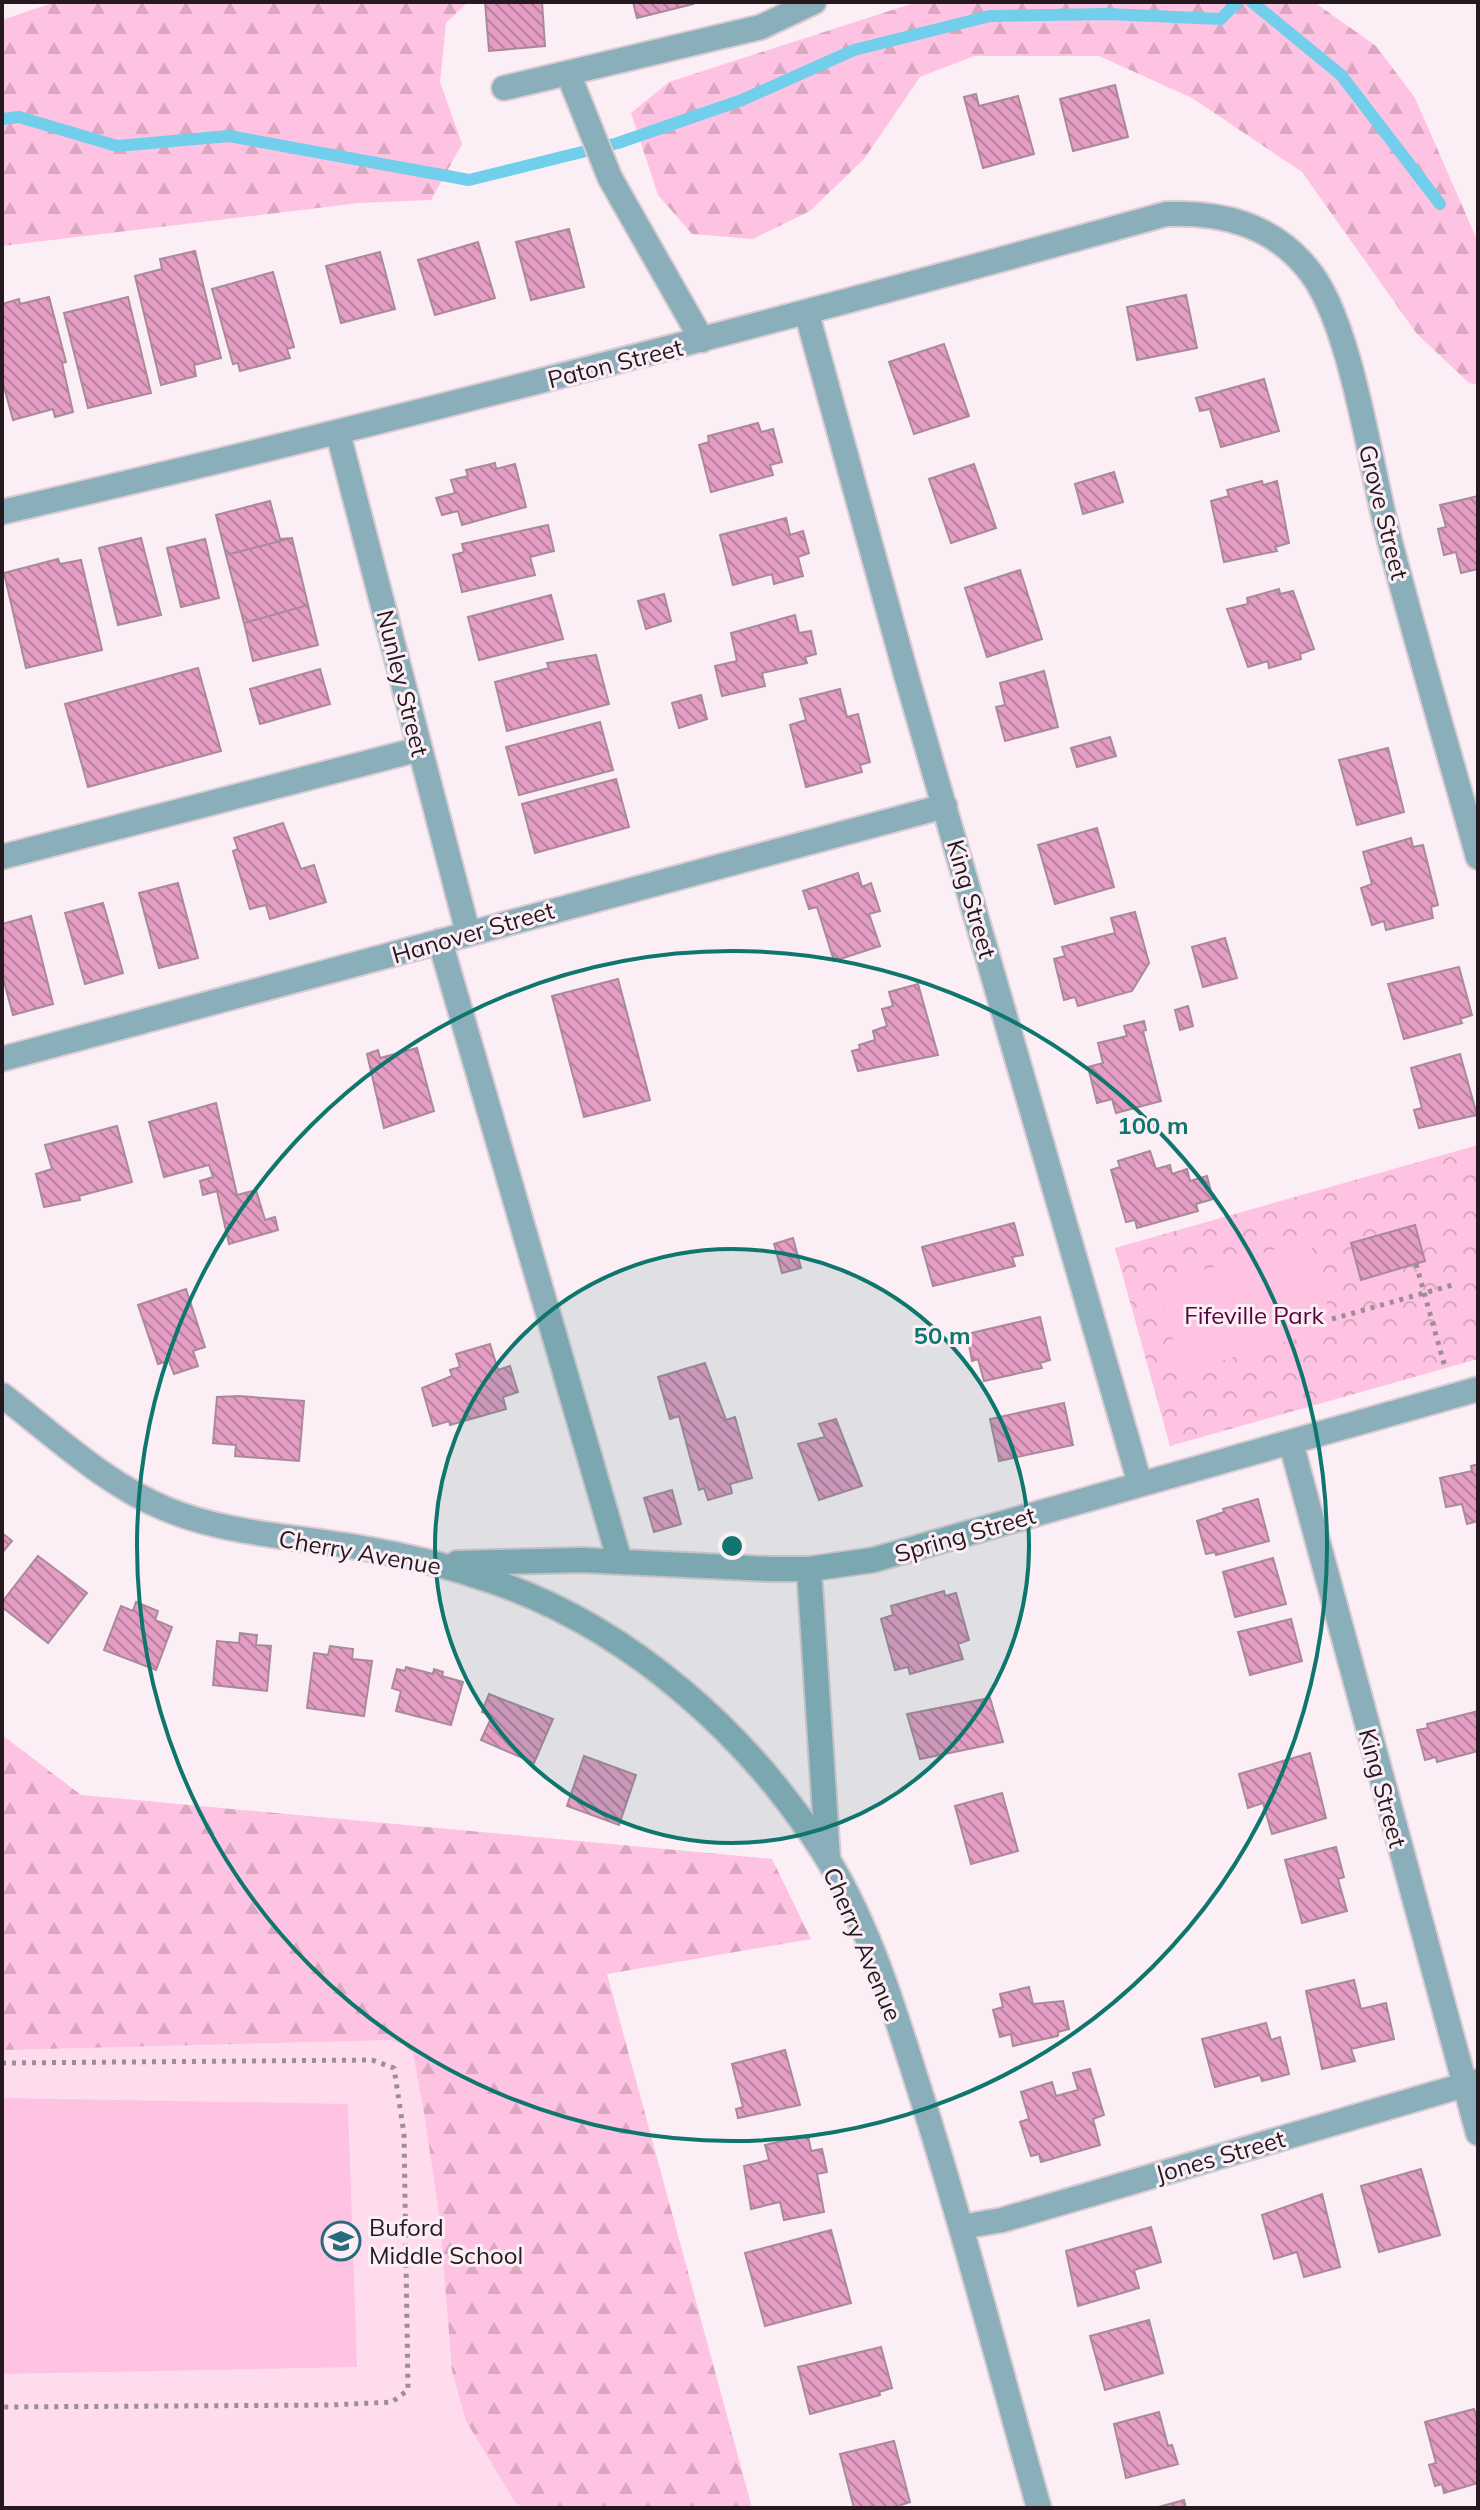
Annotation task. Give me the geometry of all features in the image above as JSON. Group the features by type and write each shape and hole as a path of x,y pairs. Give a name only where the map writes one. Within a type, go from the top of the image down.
{"street":[{"path":"504,88 761,27 814,2"},
{"path":"568,73 610,178 702,340"},
{"name":"Paton Street","path":"2,512 338,433 807,314 1166,214 1203,212 1225,218"},
{"name":"Grove Street","path":"1225,218 1247,223 1279,241 1307,267 1324,292 1334,315 1388,533 1478,857"},
{"name":"King Street","path":"807,314 1140,1484"},
{"name":"Nunley Street","path":"338,433 468,933"},
{"path":"2,857 420,749"},
{"name":"Hanover Street","path":"2,1059 945,806"},
{"path":"440,941 620,1562"},
{"name":"Spring Street","path":"437,1563 620,1562 809,1569 873,1560 1478,1389"},
{"name":"Cherry Avenue","path":"2,1395 114,1481 164,1508 217,1526 362,1547 437,1563 496,1582 555,1607 612,1640 672,1683 741,1744 792,1806 828,1860 851,1903 892,2004 961,2227 1039,2508"},
{"name":"King Street","path":"1291,1443 1471,2082 1478,2133"},
{"path":"809,1569 828,1860"},
{"name":"Jones Street","path":"961,2227 1002,2220 1471,2082"}],"path":[{"path":"1416,1264 1453,1397"},
{"path":"1332,1319 1456,1284"},
{"path":"2,2063 372,2060 394,2068 404,2134 408,2390 392,2402 331,2405 2,2407"}],"shaded area":[{"name":"Buford Middle School","path":"2,1735 81,1795 772,1859 811,1939 607,1974 752,2508 2,2508"}],"green space":[{"path":"55,2 468,2 446,23 440,82 462,144 431,200 359,203 2,246 2,20"},
{"path":"917,2 1314,2 1376,46 1415,98 1478,242 1478,385 1469,383 1417,334 1302,172 1192,98 1099,56 974,56 920,77 864,159 810,211 753,239 692,234 658,195 631,113 669,82"},
{"name":"Fifeville Park","path":"1478,1145 1478,1359 1170,1446 1115,1248"},
{"path":"1309,1240 1334,1328 1182,1372 1157,1283"},
{"path":"2,1735 81,1795 772,1859 811,1939 607,1974 752,2508 523,2508 515,2502 466,2421 452,2371 440,2221 425,2118 413,2053 403,2044 389,2040 2,2050"},
{"path":"2,2098 348,2104 357,2367 2,2374"}],"building":[{"path":"485,2 542,2 545,46 489,51"},
{"path":"633,2 692,2 693,4 637,18"},
{"path":"1115,85 1128,137 1073,151 1060,99"},
{"path":"976,94 979,106 1018,96 1034,154 983,168 964,97"},
{"path":"569,229 584,287 531,300 516,242"},
{"path":"478,242 495,298 435,315 418,260"},
{"path":"195,251 221,358 194,365 196,376 161,385 135,276 162,269 160,259"},
{"path":"380,252 395,309 341,323 326,266"},
{"path":"273,272 294,347 287,349 290,358 240,371 238,363 233,364 212,289"},
{"path":"1186,295 1197,348 1137,360 1127,307"},
{"path":"49,297 66,362 62,363 73,412 55,417 53,409 13,420 2,379 2,304 19,299 20,304"},
{"path":"128,297 151,393 88,408 64,313"},
{"path":"944,344 969,416 914,434 889,362"},
{"path":"1264,379 1279,431 1221,447 1210,409 1200,411 1196,398"},
{"path":"758,423 761,432 773,429 782,462 770,465 773,475 711,492 699,445 709,442 708,436"},
{"path":"495,463 496,469 515,464 526,507 462,525 458,511 442,515 436,498 455,493 451,480 468,476 466,470"},
{"path":"974,464 996,528 951,543 929,479"},
{"path":"1114,472 1123,502 1083,514 1075,484"},
{"path":"1262,481 1263,485 1277,481 1289,543 1275,547 1277,551 1224,562 1211,501 1229,496 1227,490"},
{"path":"1478,496 1478,569 1461,573 1456,552 1444,555 1438,529 1446,527 1440,505"},
{"path":"270,501 280,539 292,538 226,555 216,515"},
{"path":"786,518 790,535 803,531 809,553 798,557 803,576 774,584 772,574 733,585 720,535"},
{"path":"548,525 554,551 530,557 535,575 462,592 453,555 464,552 462,544"},
{"path":"141,538 161,615 118,625 99,548"},
{"path":"292,538 308,605 244,623 226,555"},
{"path":"205,539 219,598 181,607 167,548"},
{"path":"58,559 60,564 81,560 102,650 26,668 4,573"},
{"path":"1020,570 1042,639 987,657 965,588"},
{"path":"1279,589 1280,594 1293,591 1314,649 1300,654 1301,659 1269,668 1268,661 1248,667 1227,609 1248,604 1247,598"},
{"path":"664,594 671,621 646,629 638,601"},
{"path":"551,595 563,639 479,660 468,617"},
{"path":"308,605 318,645 253,661 244,623"},
{"path":"795,615 799,633 811,631 816,654 805,657 807,663 762,673 765,686 722,696 715,666 737,661 731,633"},
{"path":"596,655 609,704 507,731 495,682 549,668 547,663"},
{"path":"198,668 221,751 88,787 65,704"},
{"path":"320,669 330,704 260,724 250,689"},
{"path":"1044,671 1058,727 1005,741 996,707 1005,705 1000,683"},
{"path":"840,689 847,717 858,714 870,762 860,765 862,772 806,787 790,725 806,720 800,699"},
{"path":"701,695 707,719 679,728 672,703"},
{"path":"600,722 613,770 519,795 506,747"},
{"path":"1110,737 1116,756 1077,767 1071,748"},
{"path":"1388,748 1404,812 1357,825 1339,760"},
{"path":"616,779 629,827 535,853 522,804"},
{"path":"283,823 301,869 314,865 326,902 270,919 266,905 250,909 233,851 238,849 234,838"},
{"path":"1097,828 1114,887 1055,904 1038,845"},
{"path":"1411,838 1413,847 1423,845 1438,905 1431,907 1433,918 1386,930 1384,921 1372,925 1361,888 1372,884 1363,852"},
{"path":"858,873 862,887 871,883 880,911 869,914 880,946 834,961 817,907 809,909 803,891"},
{"path":"178,883 198,958 159,968 139,893"},
{"path":"103,903 123,973 85,984 65,913"},
{"path":"1135,912 1149,963 1132,991 1078,1006 1075,997 1064,1000 1054,959 1065,956 1062,947 1115,933 1111,918"},
{"path":"31,916 53,1004 13,1015 2,974 2,924"},
{"path":"1225,938 1237,978 1203,987 1192,947"},
{"path":"1459,967 1472,1015 1460,1019 1462,1023 1404,1039 1388,984"},
{"path":"618,979 650,1100 584,1117 552,996"},
{"path":"918,984 938,1055 858,1071 852,1051 875,1040 873,1031 887,1026 882,1009 893,1006 889,992"},
{"path":"1188,1006 1193,1026 1180,1030 1175,1010"},
{"path":"1144,1021 1146,1030 1143,1031 1161,1101 1116,1113 1112,1099 1097,1103 1088,1067 1103,1063 1098,1043 1127,1036 1124,1026"},
{"path":"417,1048 434,1111 384,1128 367,1054 378,1050 380,1058"},
{"path":"1460,1054 1477,1115 1419,1128 1414,1110 1422,1108 1411,1068"},
{"path":"216,1103 237,1195 256,1190 265,1220 275,1217 278,1230 229,1244 217,1191 203,1195 200,1181 213,1177 209,1165 164,1177 149,1122"},
{"path":"117,1126 132,1182 79,1196 80,1200 44,1207 36,1174 52,1169 45,1145"},
{"path":"1150,1151 1156,1169 1170,1165 1172,1174 1187,1169 1190,1181 1207,1176 1213,1199 1196,1204 1198,1211 1137,1228 1135,1220 1126,1222 1111,1170 1120,1167 1118,1161"},
{"path":"1014,1223 1023,1255 1012,1257 1015,1266 933,1286 922,1247"},
{"path":"1415,1225 1425,1261 1361,1280 1351,1243"},
{"path":"793,1238 801,1268 782,1273 774,1244"},
{"path":"186,1289 205,1347 193,1351 198,1366 174,1374 169,1361 158,1364 138,1305"},
{"path":"1040,1317 1050,1360 1040,1363 1042,1368 984,1381 978,1359 972,1361 967,1334"},
{"path":"490,1344 498,1370 510,1366 518,1392 503,1397 506,1409 450,1425 449,1421 433,1426 422,1388 452,1376 450,1370 460,1367 456,1354"},
{"path":"705,1363 726,1420 735,1417 752,1478 730,1484 732,1493 708,1500 704,1488 699,1490 679,1416 670,1419 658,1377"},
{"path":"217,1397 304,1401 299,1461 235,1456 236,1445 213,1443"},
{"path":"1064,1403 1073,1445 999,1461 990,1419"},
{"path":"836,1419 862,1486 819,1500 798,1444 825,1437 819,1424"},
{"path":"1478,1464 1478,1521 1467,1524 1462,1504 1446,1507 1440,1478 1472,1471 1471,1466"},
{"path":"672,1490 681,1524 654,1532 644,1498"},
{"path":"1258,1499 1269,1541 1216,1555 1215,1552 1206,1554 1197,1521 1224,1512 1223,1509"},
{"path":"2,1533 12,1541 2,1553"},
{"path":"38,1556 87,1593 48,1643 2,1607 2,1602"},
{"path":"1273,1558 1286,1604 1235,1617 1223,1572"},
{"path":"944,1591 945,1596 956,1593 969,1640 958,1644 963,1659 910,1674 908,1667 895,1670 881,1619 893,1615 891,1606"},
{"path":"136,1602 158,1611 155,1620 172,1627 156,1670 104,1650 121,1606 133,1611"},
{"path":"1291,1619 1302,1661 1250,1675 1238,1632"},
{"path":"240,1633 257,1635 256,1645 271,1646 267,1691 213,1685 217,1641 239,1643"},
{"path":"330,1646 353,1649 352,1659 372,1661 364,1716 307,1708 314,1653 328,1655"},
{"path":"406,1667 433,1674 434,1669 443,1672 442,1676 463,1682 451,1725 396,1711 401,1691 392,1688 397,1669 405,1671"},
{"path":"489,1694 553,1719 534,1763 481,1740 492,1716 482,1712"},
{"path":"990,1698 1003,1742 920,1759 907,1714"},
{"path":"1478,1711 1478,1751 1437,1762 1436,1757 1425,1760 1417,1730 1428,1728 1427,1724"},
{"path":"1310,1753 1326,1818 1272,1834 1263,1803 1248,1808 1239,1774"},
{"path":"584,1756 636,1775 619,1825 567,1806"},
{"path":"1002,1793 1018,1851 971,1864 955,1806"},
{"path":"1336,1847 1344,1877 1338,1879 1347,1911 1302,1923 1285,1860"},
{"path":"1354,1980 1361,2009 1386,2003 1394,2039 1351,2049 1355,2061 1322,2069 1306,1991"},
{"path":"1029,1987 1033,2004 1063,2001 1069,2029 1058,2032 1058,2036 1013,2046 1011,2034 1000,2037 993,2010 1003,2007 1000,1994"},
{"path":"1266,2023 1271,2040 1280,2037 1289,2074 1262,2081 1260,2075 1215,2087 1202,2039"},
{"path":"785,2050 800,2105 738,2118 736,2109 743,2107 732,2064"},
{"path":"1090,2069 1104,2115 1093,2119 1100,2145 1041,2162 1039,2154 1031,2156 1020,2122 1029,2119 1021,2092 1052,2082 1056,2096 1078,2090 1073,2073"},
{"path":"808,2135 811,2151 822,2149 827,2172 817,2174 824,2212 784,2220 780,2202 751,2209 744,2166 769,2160 765,2145"},
{"path":"1421,2169 1440,2235 1379,2252 1361,2186"},
{"path":"1322,2194 1340,2267 1304,2277 1297,2252 1274,2259 1262,2215"},
{"path":"1151,2227 1161,2262 1134,2270 1139,2288 1078,2306 1066,2251"},
{"path":"831,2230 851,2303 765,2326 745,2253"},
{"path":"1149,2320 1163,2373 1105,2390 1090,2336"},
{"path":"881,2347 892,2388 879,2392 880,2395 810,2414 798,2367"},
{"path":"1474,2409 1478,2423 1478,2483 1444,2493 1442,2484 1435,2486 1429,2465 1436,2463 1425,2422"},
{"path":"1159,2412 1168,2446 1172,2445 1178,2464 1126,2478 1114,2424"},
{"path":"894,2441 910,2502 901,2505 902,2508 854,2508 840,2454"},
{"path":"1184,2500 1186,2508 1155,2508"}],"waterway":[{"path":"2,119 19,117 117,146 229,136 469,180 618,143 742,100 854,50 990,16 1107,14 1221,19 1237,2"},
{"path":"1252,2 1341,75 1440,204"}],"place":[{"name":"Buford Middle School","path":"341,2241"}]}
